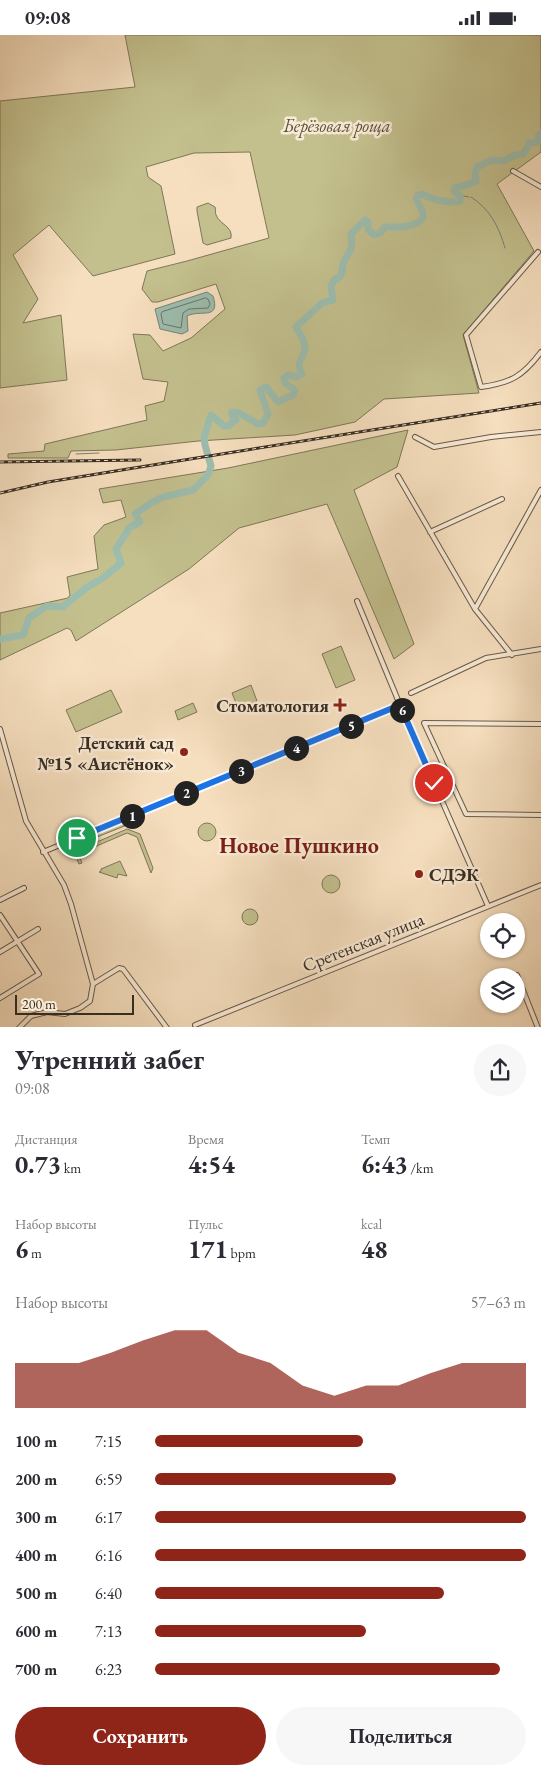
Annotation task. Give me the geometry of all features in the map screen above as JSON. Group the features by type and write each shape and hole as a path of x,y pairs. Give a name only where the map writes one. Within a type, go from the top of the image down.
{"street":[{"path":"513,171 541,187"},
{"path":"538,252 466,335 481,387 501,385 520,374 531,365 541,352"},
{"path":"416,437 434,447 491,437 541,432"},
{"path":"398,477 475,609 512,655"},
{"path":"475,609 541,490"},
{"path":"430,532 502,499"},
{"path":"357,601 400,705 488,906"},
{"path":"411,693 486,657 512,655 541,649"},
{"path":"43,852 400,705"},
{"path":"541,724 424,723 466,814 541,815"},
{"path":"0,729 21,807 29,827 64,885 72,904 94,984 90,1001 80,1008 65,1014 47,1012 31,1016 19,1027"},
{"name":"Сретенская улица","path":"195,1025 541,885"},
{"path":"0,900 24,888"},
{"path":"0,915 39,974 0,998"},
{"path":"0,952 38,929"},
{"path":"94,984 119,968 124,969 167,1027"},
{"path":"525,995 538,1027"}],"green space":[{"name":"Берёзовая роща","path":"125,35 541,35 541,152 497,184 534,251 463,335 479,393 384,399 355,422 295,435 198,441 116,450 71,451 68,458 8,458 8,454 44,451 45,444 147,420 145,406 164,401 168,382 143,379 133,334 150,335 163,351 191,338 225,309 216,284 158,302 152,302 142,289 147,271 269,238 250,152 194,153 146,167 148,177 161,186 175,254 93,276 49,225 13,255 38,299 23,323 61,315 67,380 0,388 0,101 135,87"},
{"path":"208,203 215,207 216,215 230,231 231,238 207,245 203,243 197,207"},
{"path":"408,430 397,467 354,490 414,644 394,659 327,504 239,528 189,569 76,641 71,630 67,628 0,660 0,613 68,598 70,595 67,577 98,569 94,536 104,525 126,517 121,500 103,503 99,489 228,468"},
{"path":"341,646 355,680 336,688 322,654"},
{"path":"251,685 257,701 238,708 232,693"},
{"path":"111,690 122,712 76,732 66,710"},
{"path":"193,703 197,712 178,720 175,711"},
{"path":"135,817 137,821 62,851 60,847"},
{"path":"207,823 213,826 216,832 213,838 207,841 201,838 198,832 201,826"},
{"path":"127,829 140,834 153,868 151,873 137,837 127,833 78,854 82,863 79,864 75,854 76,851"},
{"path":"120,861 127,876 118,874 117,878 99,872 101,869"},
{"path":"331,875 337,878 340,884 337,890 331,893 325,890 322,884 325,878"},
{"path":"247,909 253,909 258,914 256,923 247,925 242,920 242,914"}],"water":[{"path":"207,292 213,296 214,309 208,313 187,316 188,331 182,334 160,329 155,309"}],"waterway":[{"path":"0,639 23,635 29,618 47,606 63,607 86,588 103,578 121,563 116,549 130,527 140,522 135,514 163,497 193,490 208,475 211,466 204,437 211,415 224,426 228,426 236,420 232,416 232,412 239,413 258,424 263,423 268,414 260,390 266,387 278,402 293,395 295,390 285,383 284,378 288,375 297,377 302,374 299,365 305,350 303,339 296,327 322,303 333,300 331,287 334,280 340,277 342,273 344,261 351,249 351,234 365,220 368,222 368,229 374,235 380,233 385,227 405,227 415,224 423,218 423,212 416,199 418,195 422,194 446,201 460,201 460,196 454,191 455,188 476,181 477,167 492,160 503,161 515,155 523,154 529,143 538,142 538,136 541,133"},
{"path":"461,198 464,196 469,197"},
{"path":"471,197 489,213 500,233 505,248"},
{"path":"76,454 99,453"}],"railway":[{"path":"0,493 48,482 541,403"},
{"path":"0,462 140,460"}],"place":[{"name":"Стоматология","path":"340,705"},
{"name":"Детский сад №15 «Аистёнок»","path":"184,752"},
{"name":"СДЭК","path":"419,874"}],"district":[{"name":"Новое Пушкино","path":"299,845"}],"route":[{"path":"77,838 400,705 434,783"}]}
